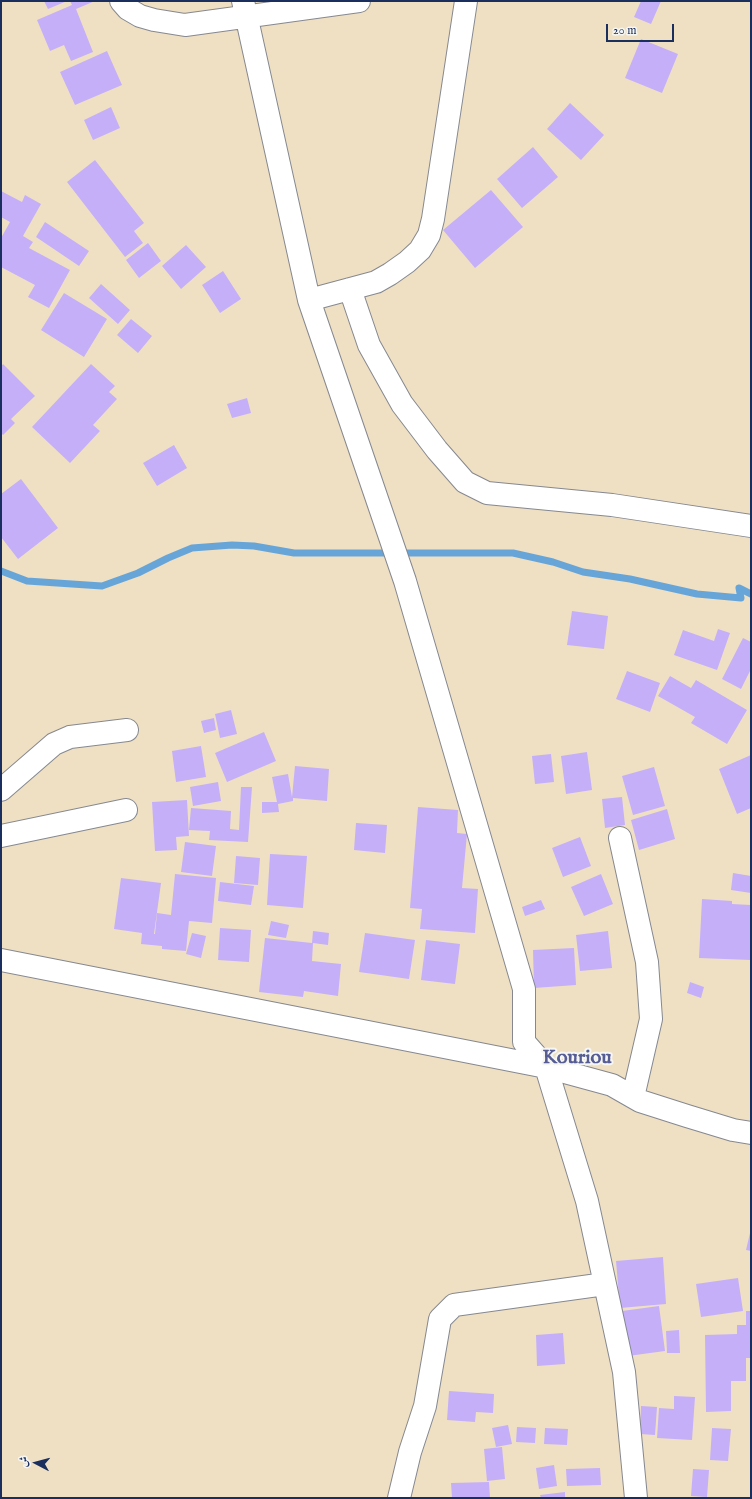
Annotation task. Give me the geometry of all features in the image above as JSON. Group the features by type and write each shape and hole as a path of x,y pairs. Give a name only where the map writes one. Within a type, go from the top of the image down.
{"street":[{"path":"121,1 128,9 140,16 185,25 245,9 359,1"},
{"path":"308,300 376,282 407,262 420,250 429,235 433,219 466,1"},
{"path":"245,9 308,300 405,581 524,989 524,1042 546,1067 587,1201 624,1372 636,1498"},
{"path":"350,289 370,345 402,404 438,450 466,482 487,493 612,505 751,526"},
{"path":"1,790 54,744 70,737 127,730"},
{"path":"1,836 126,810"},
{"path":"620,838 647,962 652,1019 633,1097"},
{"path":"1,960 546,1067 612,1086 640,1101 726,1128 751,1133"},
{"path":"399,1498 410,1452 425,1406 440,1319 454,1305 605,1284"}],"building":[{"path":"44,1 67,1 48,9"},
{"path":"70,1 95,1 76,9 93,52 71,61 64,45 50,51 37,20 72,5"},
{"path":"641,1 661,1 651,24 634,17"},
{"path":"641,39 678,54 662,93 625,78"},
{"path":"107,51 122,85 75,105 60,72"},
{"path":"570,103 604,135 581,160 547,129"},
{"path":"111,107 120,128 93,140 84,120"},
{"path":"533,147 558,177 522,208 497,179"},
{"path":"95,160 144,223 134,231 143,243 125,257 67,182"},
{"path":"491,190 523,227 475,268 443,230"},
{"path":"1,191 22,202 25,195 41,204 23,236 33,242 29,248 70,270 49,308 28,297 35,285 1,267 1,238 10,222 1,217"},
{"path":"45,222 89,251 79,266 36,237"},
{"path":"148,243 161,261 139,278 126,260"},
{"path":"186,245 206,267 181,289 162,266"},
{"path":"223,271 241,299 220,313 202,285"},
{"path":"101,284 130,310 118,324 89,298"},
{"path":"64,293 107,319 84,357 41,330"},
{"path":"131,319 152,336 138,353 117,335"},
{"path":"3,364 35,396 11,419 15,423 3,435 1,433 1,367"},
{"path":"91,364 115,386 109,392 117,399 93,425 100,431 70,463 32,427"},
{"path":"247,398 251,413 232,418 227,404"},
{"path":"174,445 187,468 157,486 143,463"},
{"path":"21,479 58,528 18,559 1,537 1,494"},
{"path":"572,611 608,616 604,649 567,645"},
{"path":"718,629 730,633 717,670 674,655 683,630 714,641"},
{"path":"743,638 751,642 751,669 741,689 722,679"},
{"path":"627,671 660,683 650,712 616,699"},
{"path":"670,676 691,688 696,680 747,710 727,744 691,723 695,717 658,696"},
{"path":"231,710 237,734 220,738 215,714"},
{"path":"214,718 216,730 204,733 201,721"},
{"path":"264,732 276,761 227,782 215,753"},
{"path":"201,746 206,777 176,782 172,751"},
{"path":"587,752 592,790 566,794 561,756"},
{"path":"551,754 554,782 535,784 532,756"},
{"path":"751,755 751,808 737,814 719,769"},
{"path":"295,766 329,769 327,801 293,798 293,801 278,804 279,812 262,813 262,802 277,802 272,777 288,774 292,797"},
{"path":"654,767 665,806 633,815 622,776"},
{"path":"218,782 221,801 193,806 190,787"},
{"path":"241,787 252,787 248,842 209,840 210,831 189,830 191,808 231,811 230,829 239,830"},
{"path":"622,797 625,825 605,828 602,799"},
{"path":"187,800 189,836 176,837 177,850 155,851 152,802"},
{"path":"418,807 458,810 457,833 467,834 462,888 478,889 475,933 420,929 422,909 410,908"},
{"path":"667,809 675,839 639,850 631,820"},
{"path":"356,823 387,825 385,853 354,850"},
{"path":"580,837 591,866 563,877 552,848"},
{"path":"185,842 216,846 212,876 181,872"},
{"path":"270,854 307,856 303,908 267,905"},
{"path":"236,856 260,858 258,885 234,883"},
{"path":"733,873 751,876 751,893 731,890"},
{"path":"175,874 216,878 212,923 189,921 186,951 162,949 162,946 141,944 142,933 114,929 121,878 161,883 154,934 155,934 157,913 171,915"},
{"path":"601,874 613,904 584,916 571,887"},
{"path":"220,882 254,886 251,905 218,901"},
{"path":"702,899 732,901 732,904 751,905 751,960 699,958"},
{"path":"541,900 545,909 525,916 522,907"},
{"path":"271,921 289,925 286,938 268,935"},
{"path":"220,928 251,930 249,962 218,960"},
{"path":"313,931 329,933 328,945 313,943 312,961 341,964 338,996 304,991 303,997 259,992 265,938 312,943"},
{"path":"608,931 612,968 580,971 576,935"},
{"path":"192,933 206,936 201,958 186,954"},
{"path":"365,933 415,940 409,979 359,972"},
{"path":"426,940 460,944 455,984 421,980"},
{"path":"574,948 576,985 534,988 533,950"},
{"path":"690,982 704,987 701,998 687,993"},
{"path":"751,1233 751,1251 746,1250"},
{"path":"663,1257 666,1304 620,1308 616,1261"},
{"path":"738,1278 743,1311 701,1317 696,1284"},
{"path":"659,1306 665,1351 628,1356 622,1311"},
{"path":"746,1311 751,1311 751,1358 746,1358 746,1381 731,1381 731,1411 706,1412 705,1335 737,1334 737,1325 746,1325"},
{"path":"679,1330 680,1353 667,1353 666,1331"},
{"path":"563,1333 565,1364 537,1366 536,1335"},
{"path":"449,1391 494,1394 493,1413 476,1412 475,1422 447,1420"},
{"path":"674,1396 695,1397 692,1440 657,1438 659,1408 674,1409"},
{"path":"641,1406 657,1407 655,1435 640,1434"},
{"path":"508,1425 512,1444 496,1447 492,1428"},
{"path":"517,1427 536,1428 535,1443 516,1442"},
{"path":"545,1428 568,1429 567,1445 544,1444"},
{"path":"712,1428 731,1429 728,1461 710,1460"},
{"path":"502,1447 505,1479 487,1481 484,1449"},
{"path":"554,1465 557,1486 539,1489 536,1468"},
{"path":"600,1468 601,1485 567,1486 566,1469"},
{"path":"693,1469 709,1470 707,1497 691,1496"},
{"path":"489,1482 490,1498 452,1498 451,1483"},
{"path":"565,1492 565,1498 541,1498 540,1495"}],"waterway":[{"path":"1,571 27,581 102,586 138,573 192,548 232,545 254,546 294,553 513,553 553,562 583,572 630,579 697,594 741,598 739,588 751,594"}],"district":[{"name":"Kouriou","path":"577,1059"}]}
